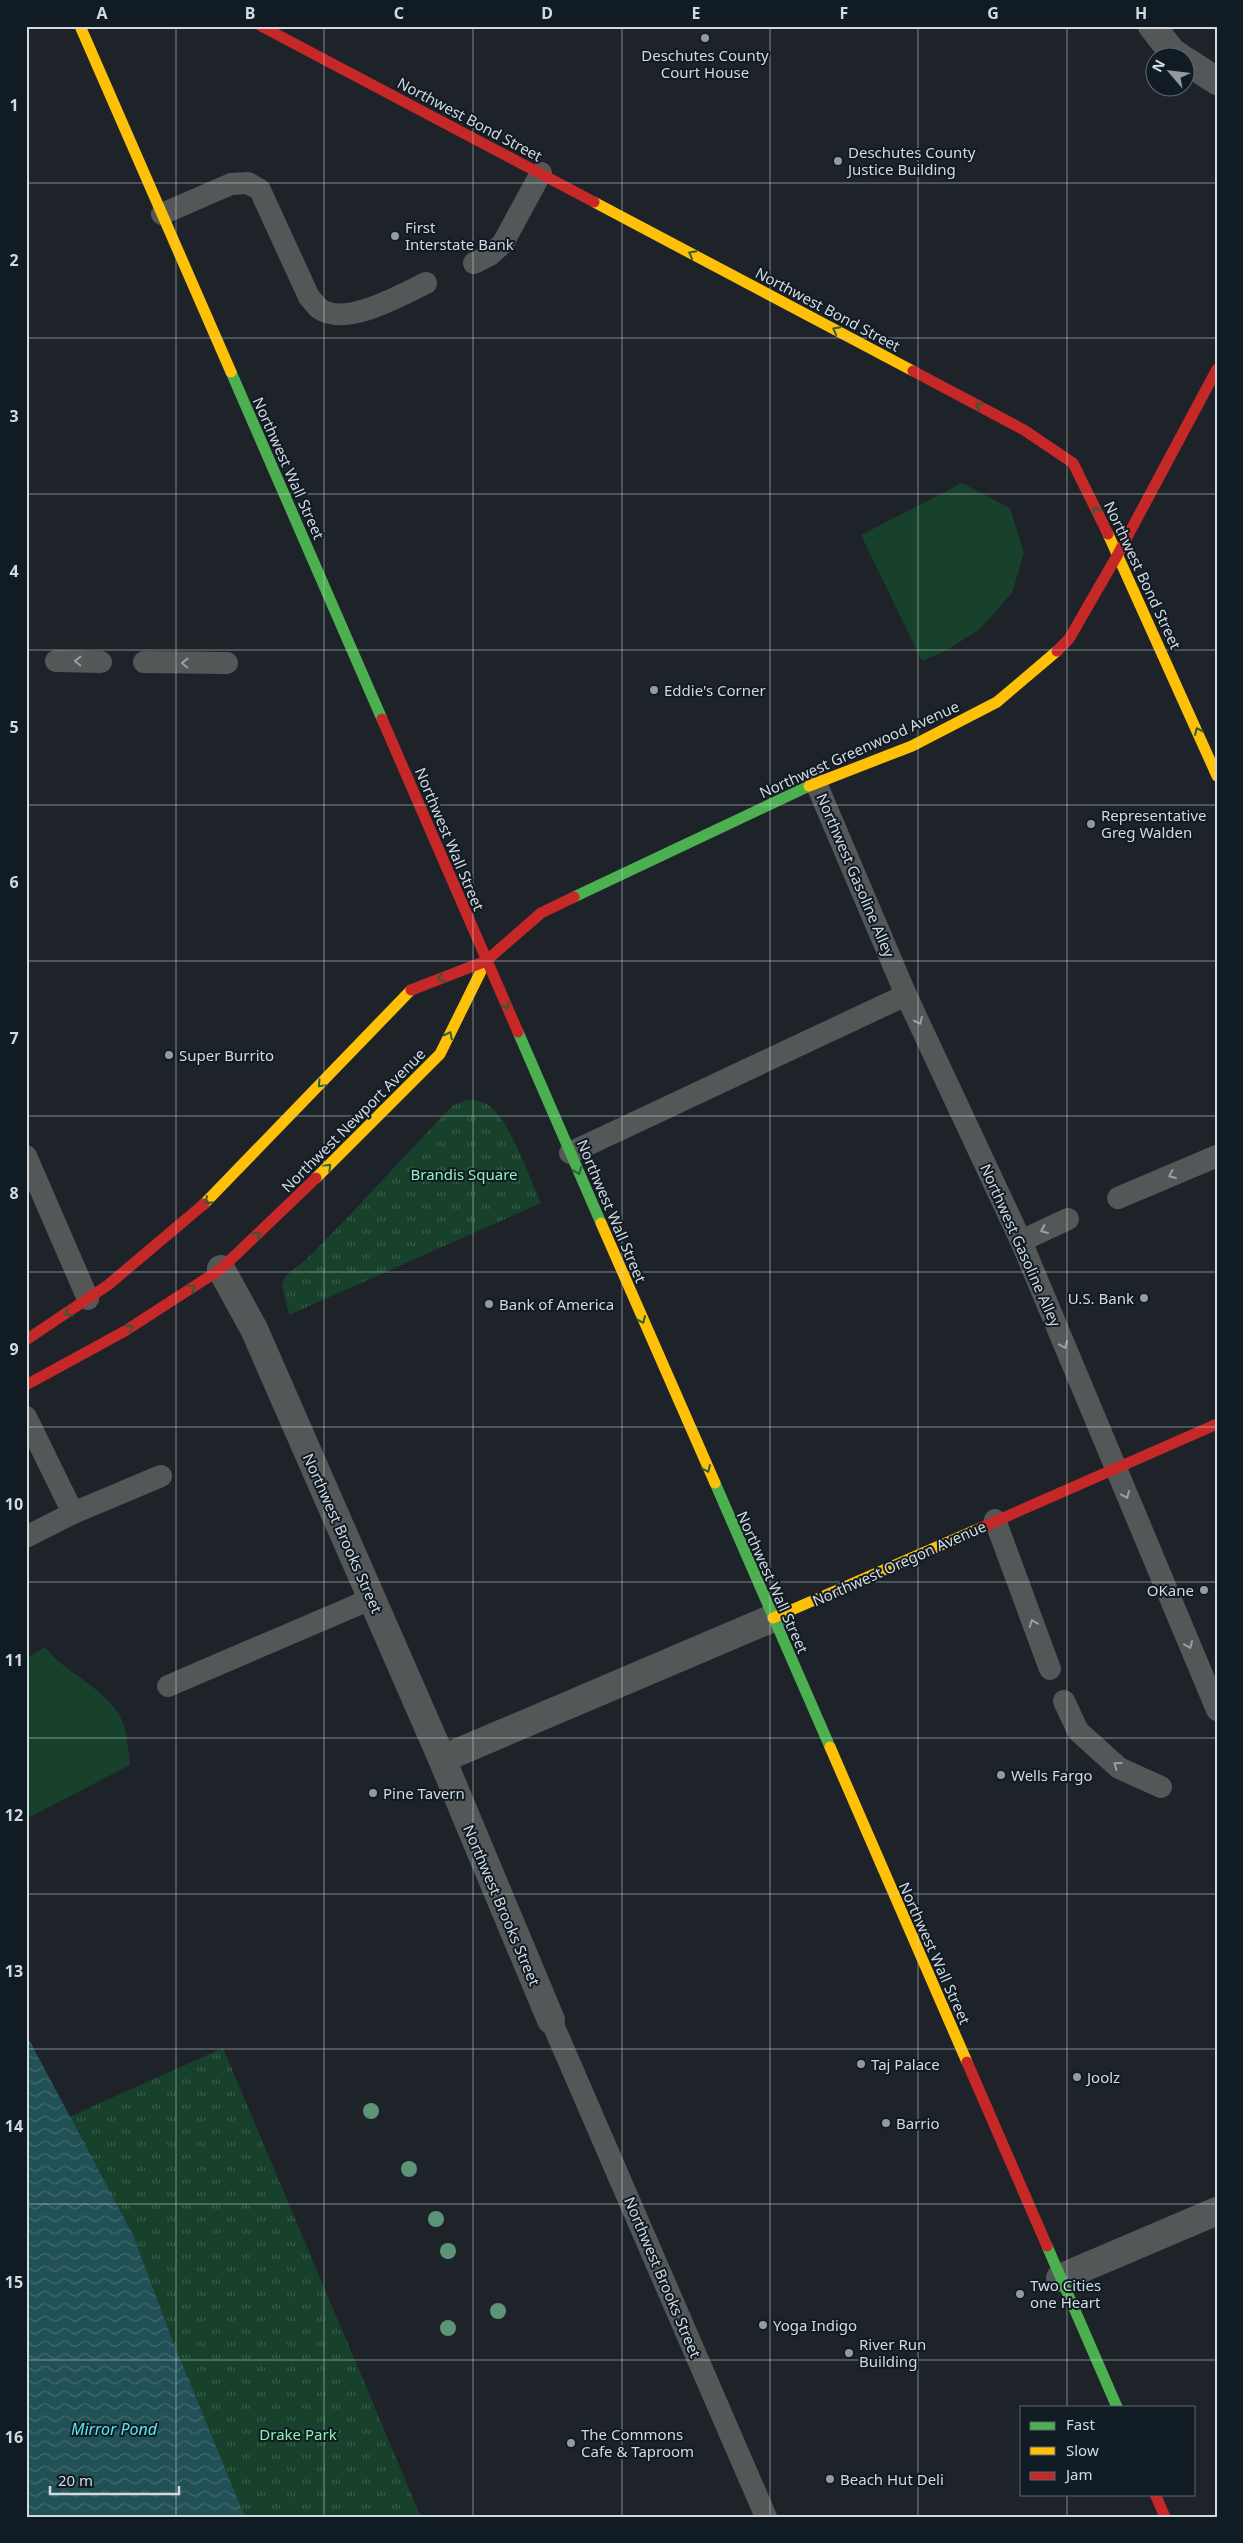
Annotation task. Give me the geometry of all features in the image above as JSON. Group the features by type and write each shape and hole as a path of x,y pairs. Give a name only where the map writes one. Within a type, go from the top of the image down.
{"main road":[{"name":"Northwest Wall Street","path":"80,26 1117,2406"},
{"name":"Northwest Bond Street","path":"261,26 1024,430 1073,463 1118,554 1217,776"},
{"name":"Northwest Greenwood Avenue","path":"486,961 541,913 816,783 912,746 997,702 1053,656 1069,639 1118,554 1217,369"},
{"name":"Northwest Newport Avenue","path":"26,1385 125,1331 221,1268 293,1202 440,1054 486,961"},
{"path":"26,1340 108,1285 210,1199 410,990 486,961"},
{"name":"Northwest Oregon Avenue","path":"773,1618 1217,1424"},
{"path":"1156,2496 1165,2517"}],"street":[{"path":"1152,26 1169,48"},
{"path":"1196,67 1217,81"},
{"name":"Northwest Brooks Street","path":"221,1268 254,1329 442,1759 552,2020"},
{"name":"Northwest Oregon Avenue","path":"442,1759 773,1618"},
{"path":"1060,2278 1217,2211"}],"lane":[{"path":"474,263 490,256 503,243 541,173"},
{"path":"162,214 231,184 248,183 260,190 309,297 320,310 345,315 361,311 426,284"},
{"path":"56,661 101,662"},
{"path":"144,662 227,663"},
{"name":"Northwest Gasoline Alley","path":"816,783 906,995 1021,1241 1217,1710"},
{"path":"570,1153 906,995"},
{"path":"26,1156 88,1299"},
{"path":"1118,1198 1217,1156"},
{"path":"1021,1241 1068,1220"},
{"path":"26,1418 73,1513"},
{"path":"26,1537 73,1513 161,1476"},
{"path":"995,1520 1050,1669"},
{"path":"168,1686 371,1599"},
{"path":"1064,1701 1078,1731 1119,1768 1161,1786"},
{"name":"Northwest Brooks Street","path":"552,2020 766,2517"}],"green space":[{"path":"962,483 1010,508 1024,553 1012,593 980,629 945,651 922,661 861,535"},
{"name":"Brandis Square","path":"467,1100 484,1102 500,1117 514,1140 541,1203 289,1315 282,1285 285,1277 311,1255 453,1105"},
{"path":"45,1647 64,1666 98,1691 117,1711 126,1733 130,1765 26,1819 26,1659"},
{"name":"Drake Park","path":"223,2048 421,2517 245,2517 172,2339 133,2235 69,2117"}],"water":[{"name":"Mirror Pond","path":"26,2034 133,2235 172,2339 245,2517 26,2517"}],"traffic: fast":[{"path":"231,372 382,719"},
{"path":"574,897 809,786"},
{"path":"518,1032 601,1223"},
{"path":"715,1483 830,1747"},
{"path":"1047,2246 1117,2406"}],"traffic: slow":[{"path":"80,26 231,372"},
{"path":"594,202 913,371"},
{"path":"1108,534 1217,776"},
{"path":"809,786 912,746 997,702 1057,651"},
{"path":"316,1178 440,1054 486,961"},
{"path":"204,1204 411,990"},
{"path":"601,1223 715,1483"},
{"path":"773,1618 978,1529"},
{"path":"830,1747 967,2062"}],"traffic: jam":[{"path":"261,26 594,202"},
{"path":"1057,651 1069,639 1118,554 1217,369"},
{"path":"913,371 1024,430 1073,463 1108,534"},
{"path":"382,719 518,1032"},
{"path":"411,990 486,961 541,913 574,897"},
{"path":"26,1385 125,1331 221,1269 316,1178"},
{"path":"26,1340 108,1285 204,1204"},
{"path":"978,1529 1217,1424"},
{"path":"967,2062 1047,2246"},
{"path":"1156,2496 1165,2517"}],"place":[{"name":"Deschutes County Court House","path":"705,38"},
{"name":"Deschutes County Justice Building","path":"838,161"},
{"name":"First Interstate Bank","path":"395,236"},
{"name":"Eddie's Corner","path":"654,690"},
{"name":"Representative Greg Walden","path":"1091,824"},
{"name":"Super Burrito","path":"169,1055"},
{"name":"U.S. Bank","path":"1144,1298"},
{"name":"Bank of America","path":"489,1304"},
{"name":"OKane","path":"1204,1590"},
{"name":"Wells Fargo","path":"1001,1775"},
{"name":"Pine Tavern","path":"373,1793"},
{"name":"Taj Palace","path":"861,2064"},
{"name":"Joolz","path":"1077,2077"},
{"name":"Barrio","path":"886,2123"},
{"name":"Two Cities one Heart","path":"1020,2294"},
{"name":"Yoga Indigo","path":"763,2325"},
{"name":"River Run Building","path":"849,2353"},
{"name":"The Commons Cafe & Taproom","path":"571,2443"},
{"name":"Beach Hut Deli","path":"830,2479"}]}
